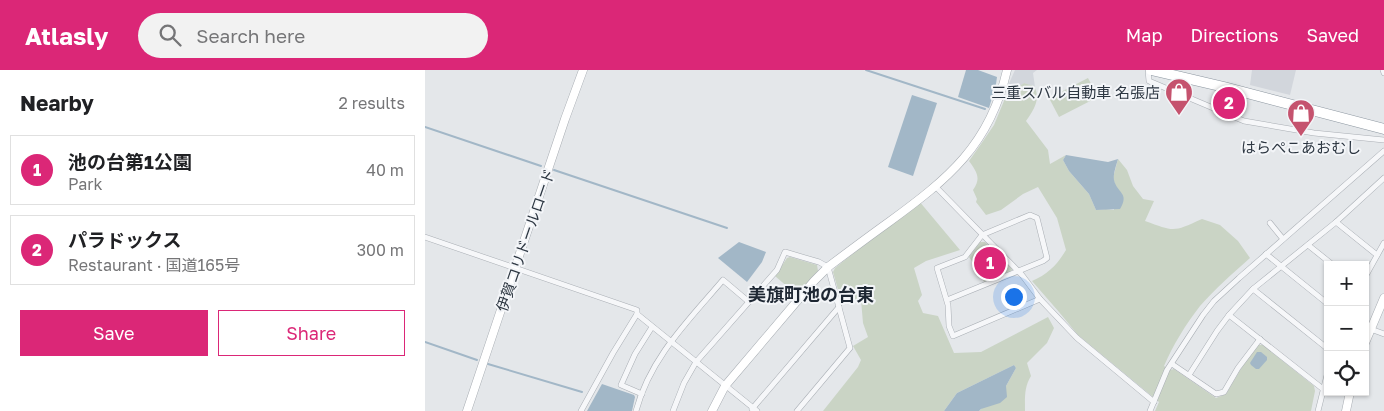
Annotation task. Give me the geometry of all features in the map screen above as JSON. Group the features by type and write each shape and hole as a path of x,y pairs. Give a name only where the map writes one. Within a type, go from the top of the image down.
{"highway":[{"path":"1150,70 1224,87 1384,129"}],"street":[{"name":"伊賀コリドールロード","path":"467,411 583,70"},
{"path":"711,411 725,386 809,286 828,267 936,187 955,169 982,133 997,106 1007,70"},
{"path":"1150,70 1149,81 1244,121 1314,133 1384,140"},
{"path":"1151,411 1163,380 1172,364 1203,315 1215,301 1384,150"},
{"path":"1189,375 1229,315 1253,290 1336,222 1384,178"},
{"path":"936,187 1019,271 1040,299 1077,338 1154,402"},
{"path":"1309,207 1312,213"},
{"path":"947,300 1047,258 1037,218 1030,214 983,235 965,257 937,268 947,300 949,305 949,326 953,336 1040,299"},
{"path":"1336,222 1377,255"},
{"path":"1270,223 1283,239"},
{"path":"425,237 637,310 637,314 652,327 754,410 839,307"},
{"path":"1369,270 1384,244"},
{"path":"1308,245 1328,261"},
{"path":"673,411 684,383 696,362 777,270 785,252 819,262 828,267 850,348 797,411"},
{"path":"1266,254 1324,301"},
{"path":"636,411 655,364 723,280 749,302"},
{"path":"1253,290 1324,346"},
{"path":"1369,326 1384,298"},
{"path":"581,411 637,314"},
{"path":"1229,315 1323,389"},
{"path":"642,394 621,385 635,354 652,327"},
{"path":"1369,328 1384,334"},
{"path":"1172,364 1216,394 1224,392 1238,368 1260,339"},
{"path":"1318,411 1324,385"},
{"path":"1346,411 1348,396"}],"shaded area":[{"path":"1015,70 1037,70 1033,73 1035,87 1024,83 1015,91 1007,88"},
{"path":"1252,70 1296,70 1290,95 1250,85"}],"green space":[{"path":"1088,78 1098,97 1059,117 1049,98"},
{"path":"1024,83 1034,86 1037,95 1034,109 1026,121 1048,150 1050,164 1066,155 1063,160 1069,171 1089,194 1096,210 1114,210 1115,184 1113,178 1118,159 1127,170 1133,186 1143,199 1154,201 1145,221 1169,229 1179,228 1202,219 1220,225 1238,241 1250,258 1200,306 1171,350 1164,366 1170,370 1174,369 1216,398 1226,394 1245,362 1258,345 1263,345 1314,386 1315,391 1311,411 1155,411 1159,402 1078,335 1032,281 1052,268 1066,250 1057,218 1038,187 1023,194 1001,210 986,215 976,202 977,199 973,190 978,178 976,171 969,161 994,125 1006,96"},
{"path":"919,201 960,250 926,261 914,268 922,295 918,301 923,313 938,316 954,353 981,352 1048,317 1054,328 1047,343 1027,363 1031,376 1026,388 1025,411 979,411 1006,386 1016,368 1014,365 957,393 944,411 823,411 858,367 861,360 853,346 868,337 863,323 861,300 842,304 833,272 835,268"},
{"path":"980,242 985,242 1012,269 1011,272 984,282 969,257"},
{"path":"790,257 817,265 818,271 797,295 775,276 787,258"}],"water":[{"path":"966,70 978,70 997,77 989,108 958,97"},
{"path":"912,95 937,103 913,176 888,167"},
{"path":"1066,155 1108,162 1118,159 1114,180 1124,200 1120,209 1096,210 1089,194 1069,171 1063,160"},
{"path":"739,242 766,252 762,262 747,282 718,258"},
{"path":"1257,352 1261,352 1267,357 1267,360 1259,369 1256,369 1250,363"},
{"path":"1014,365 1016,368 1006,386 1007,397 1000,403 979,411 944,411 957,393"},
{"path":"602,384 634,395 632,411 587,411"}],"waterway":[{"path":"866,70 985,109"},
{"path":"425,127 541,166"},
{"path":"554,170 727,228"},
{"path":"425,342 477,360"},
{"path":"488,364 582,392"}],"place":[{"name":"パラドックス","path":"1229,103"},
{"name":"三重スバル自動車 名張店","path":"1179,116"},
{"name":"はらぺこあおむし","path":"1301,137"},
{"name":"池の台第1公園","path":"990,263"}],"district":[{"name":"美旗町池の台東","path":"811,294"}]}
